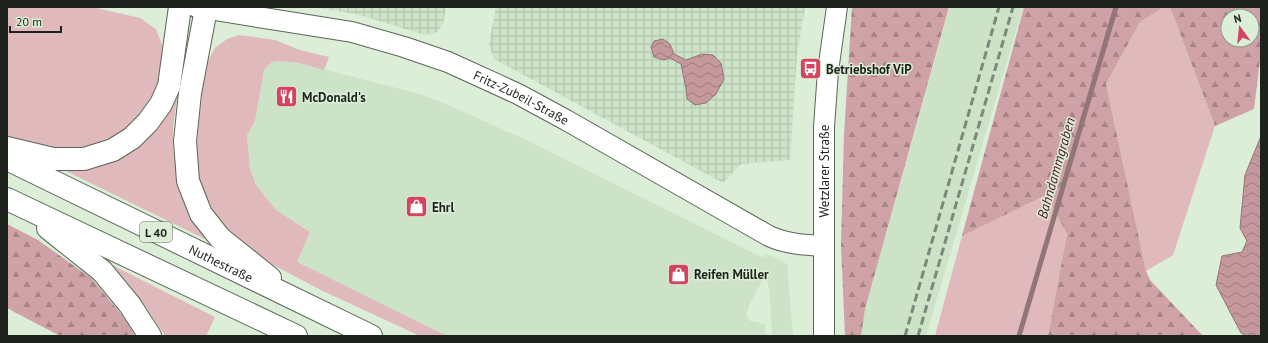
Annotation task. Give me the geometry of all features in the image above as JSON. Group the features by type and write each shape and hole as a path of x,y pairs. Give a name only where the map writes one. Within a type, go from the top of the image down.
{"highway":[{"path":"7,148 53,158 84,159 113,150 132,138 148,122 161,104 170,86 180,7"},
{"path":"201,8 185,141 188,181 201,214 220,238 306,306"},
{"name":"Nuthestraße","path":"7,159 370,336"},
{"path":"10,200 102,271 130,305 150,336"},
{"name":"L 40","path":"10,200 296,336"}],"street":[{"name":"Wetzlarer Straße","path":"824,336 824,127 828,71 837,7"},
{"name":"Fritz-Zubeil-Straße","path":"201,8 352,32 448,62 518,94 777,240 799,245 824,246"}],"shaded area":[{"path":"7,7 92,7 140,18 156,29 163,48 160,86 146,113 112,140 89,149 52,150 7,139"},
{"path":"314,7 446,7 443,24 436,33 425,35 356,14"},
{"path":"496,7 805,7 797,55 790,160 741,164 723,183 494,59 489,44"},
{"path":"950,7 1023,7 926,336 860,336 865,309"},
{"path":"1164,7 1170,7 1215,126 1173,255 1146,271 1106,84 1140,22"},
{"path":"239,35 275,40 300,50 329,57 324,70 299,63 280,61 272,62 264,70 255,121 247,135 250,169 256,185 276,210 310,232 297,262 447,336 420,336 323,291 254,255 231,238 215,218 200,182 195,160 203,81 209,59 215,48 227,39"},
{"path":"280,61 299,63 420,94 446,104 524,139 764,258 765,253 787,264 793,336 772,336 770,296 766,273 746,315 750,321 765,324 765,336 447,336 297,262 310,232 276,210 256,185 250,169 247,135 255,121 264,70 272,62"},
{"path":"178,92 173,127 173,148 177,177 209,241 64,170 87,169 111,162 131,151"},
{"path":"1046,195 1067,234 1048,336 935,336 962,236"},
{"path":"112,265 215,317 206,336 165,336 140,299"}],"green space":[{"path":"852,7 949,7 865,309 861,336 845,336 841,245 844,135"},
{"path":"1024,7 1164,7 1140,22 1106,84 1146,271 1150,280 1203,336 1048,336 1067,234 1046,195 962,236"},
{"path":"1170,7 1261,7 1261,52 1254,109 1215,126"},
{"path":"7,224 38,240 91,278 126,320 135,336 60,336 7,308"}],"water":[{"path":"663,39 670,44 674,54 686,60 702,54 713,55 721,63 724,79 716,94 706,103 695,105 687,99 681,64 670,58 663,60 654,57 651,47 654,41"},
{"path":"1261,136 1261,336 1247,336 1241,333 1216,285 1222,256 1242,252 1247,241 1240,228 1245,175"}],"waterway":[{"name":"Bahndammgraben","path":"1019,336 1116,7"}],"railway":[{"path":"905,336 999,7"},
{"path":"918,336 1013,7"}],"place":[{"name":"Betriebshof ViP","path":"811,69"},
{"name":"McDonald's","path":"287,97"},
{"name":"Ehrl","path":"416,207"},
{"name":"Reifen Müller","path":"679,274"}]}
